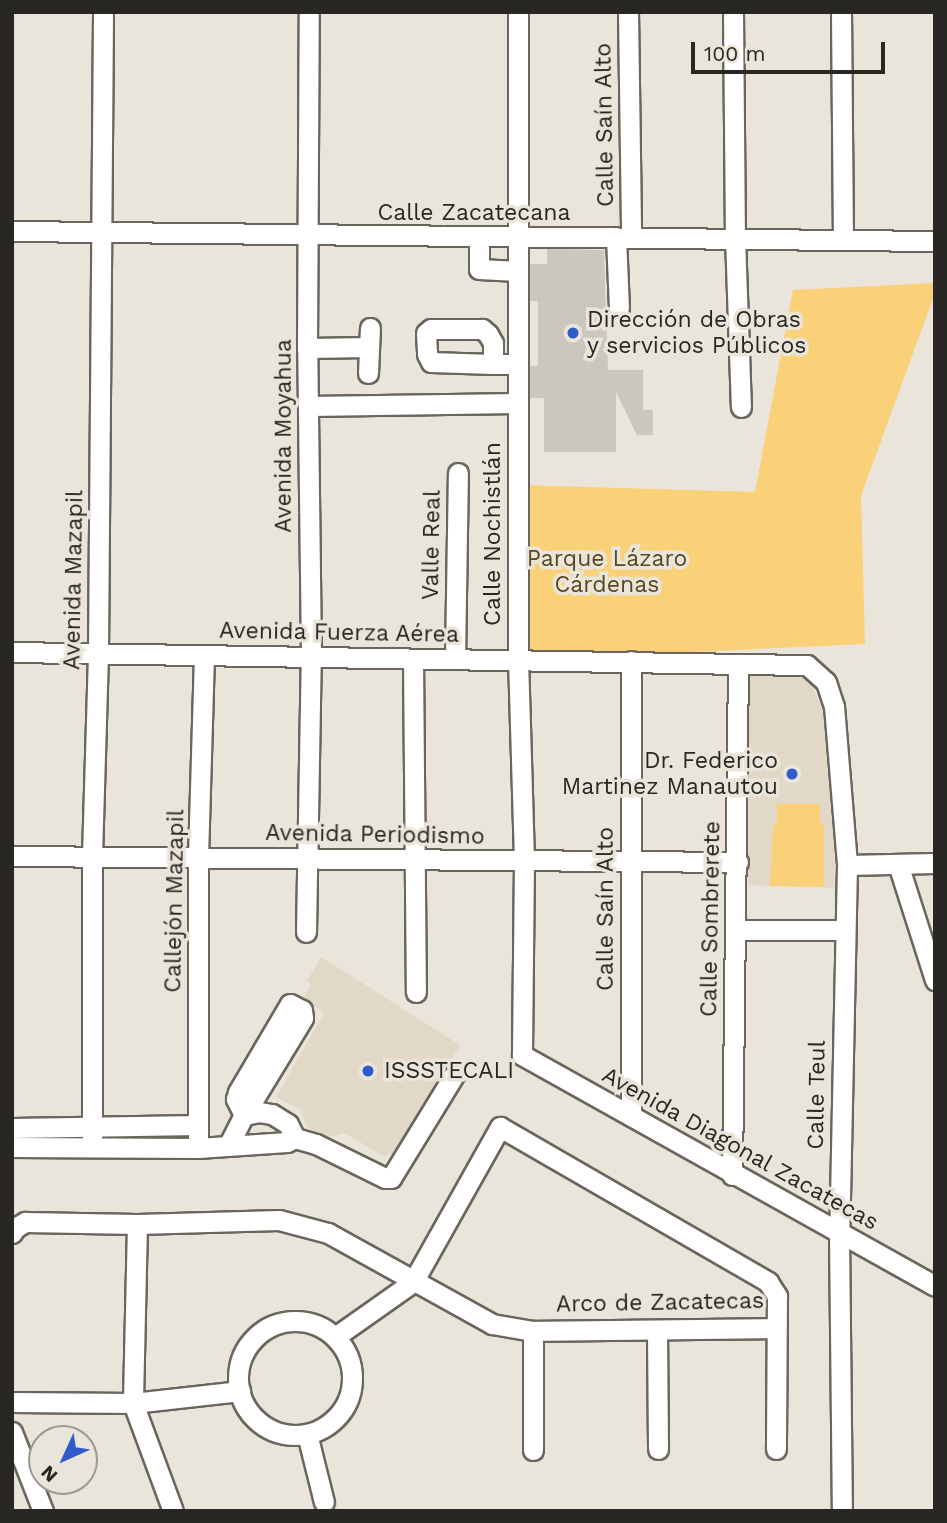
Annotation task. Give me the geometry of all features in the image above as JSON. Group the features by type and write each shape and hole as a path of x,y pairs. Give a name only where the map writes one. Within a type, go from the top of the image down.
{"street":[{"name":"Avenida Mazapil","path":"92,1147 92,856 98,653 103,12"},
{"name":"Avenida Moyahua","path":"306,932 311,657 307,348 310,237 309,12"},
{"name":"Calle Nochistlán","path":"518,12 519,237 516,364 518,658 524,861 522,1055"},
{"name":"Calle Saín Alto","path":"619,308 628,12"},
{"path":"733,12 735,237 741,407"},
{"path":"841,12 843,238"},
{"name":"Calle Zacatecana","path":"12,231 310,237 935,240"},
{"path":"479,237 479,269 518,271"},
{"path":"307,348 369,337 368,373"},
{"path":"493,364 516,364"},
{"path":"308,406 518,403"},
{"name":"Valle Real","path":"455,659 458,473"},
{"name":"Avenida Fuerza Aérea","path":"12,652 413,659 518,658 807,665 826,682"},
{"name":"Callejón Mazapil","path":"198,1135 198,857 204,656"},
{"path":"413,659 416,992"},
{"name":"Calle Saín Alto","path":"631,661 631,1116"},
{"name":"Calle Sombrerete","path":"732,1175 738,862 738,664"},
{"name":"Calle Teul","path":"826,682 834,706 846,865 839,1233 842,1511"},
{"name":"Avenida Periodismo","path":"12,856 738,862"},
{"path":"846,865 935,863"},
{"path":"898,864 935,980"},
{"path":"735,930 845,930"},
{"path":"290,1004 296,1005 302,1010 303,1018 236,1130 238,1092 284,1009 290,1004"},
{"name":"Avenida Diagonal Zacatecas","path":"522,1055 732,1175 935,1286"},
{"path":"12,1147 92,1147 236,1130 287,1142 295,1138 316,1144 385,1178 391,1178 456,1072"},
{"path":"236,1130 259,1112 272,1114 288,1124 295,1138"},
{"path":"12,1128 92,1127 198,1135"},
{"name":"Arco de Zacatecas","path":"13,1230 25,1222 137,1224 279,1220 328,1233 413,1282 492,1324 533,1331 775,1328 777,1296 768,1282 500,1127 413,1282"},
{"path":"137,1224 133,1403 173,1511"},
{"path":"335,1337 413,1282"},
{"path":"285,1322 303,1322 320,1327 335,1337 346,1352 352,1368 352,1386 347,1403 330,1423 307,1434 289,1435 265,1426 246,1407 240,1391 239,1373 243,1355 253,1340 267,1328 285,1322"},
{"path":"775,1328 776,1449"},
{"path":"533,1331 533,1450"},
{"path":"657,1331 658,1449"},
{"path":"12,1402 133,1403 240,1391"},
{"path":"12,1432 43,1511"},
{"path":"307,1434 324,1502"}],"shaded area":[{"name":"Dr. Federico Martinez Manautou","path":"749,670 798,670 809,677 831,733 835,800 834,888 748,885"},
{"name":"ISSSTECALI","path":"321,957 460,1045 396,1157 390,1153 385,1157 345,1133 325,1138 307,1127 301,1110 276,1097 324,1013 303,998 311,985 307,981"}],"green space":[{"name":"Parque Lázaro Cárdenas","path":"935,283 935,293 861,496 865,644 521,660 520,485 755,492 793,290"},
{"path":"777,804 820,804 820,824 824,825 824,887 770,886 773,825 777,824"}],"building":[{"name":"Dirección de Obras y servicios Públicos","path":"547,249 604,250 608,370 643,370 643,410 653,410 653,435 637,435 616,392 616,452 544,452 544,398 530,398 530,366 538,366 538,301 530,301 530,264 547,264"}],"place":[{"name":"Dirección de Obras y servicios Públicos","path":"573,333"},
{"name":"Dr. Federico Martinez Manautou","path":"792,774"},
{"name":"ISSSTECALI","path":"368,1071"}]}
